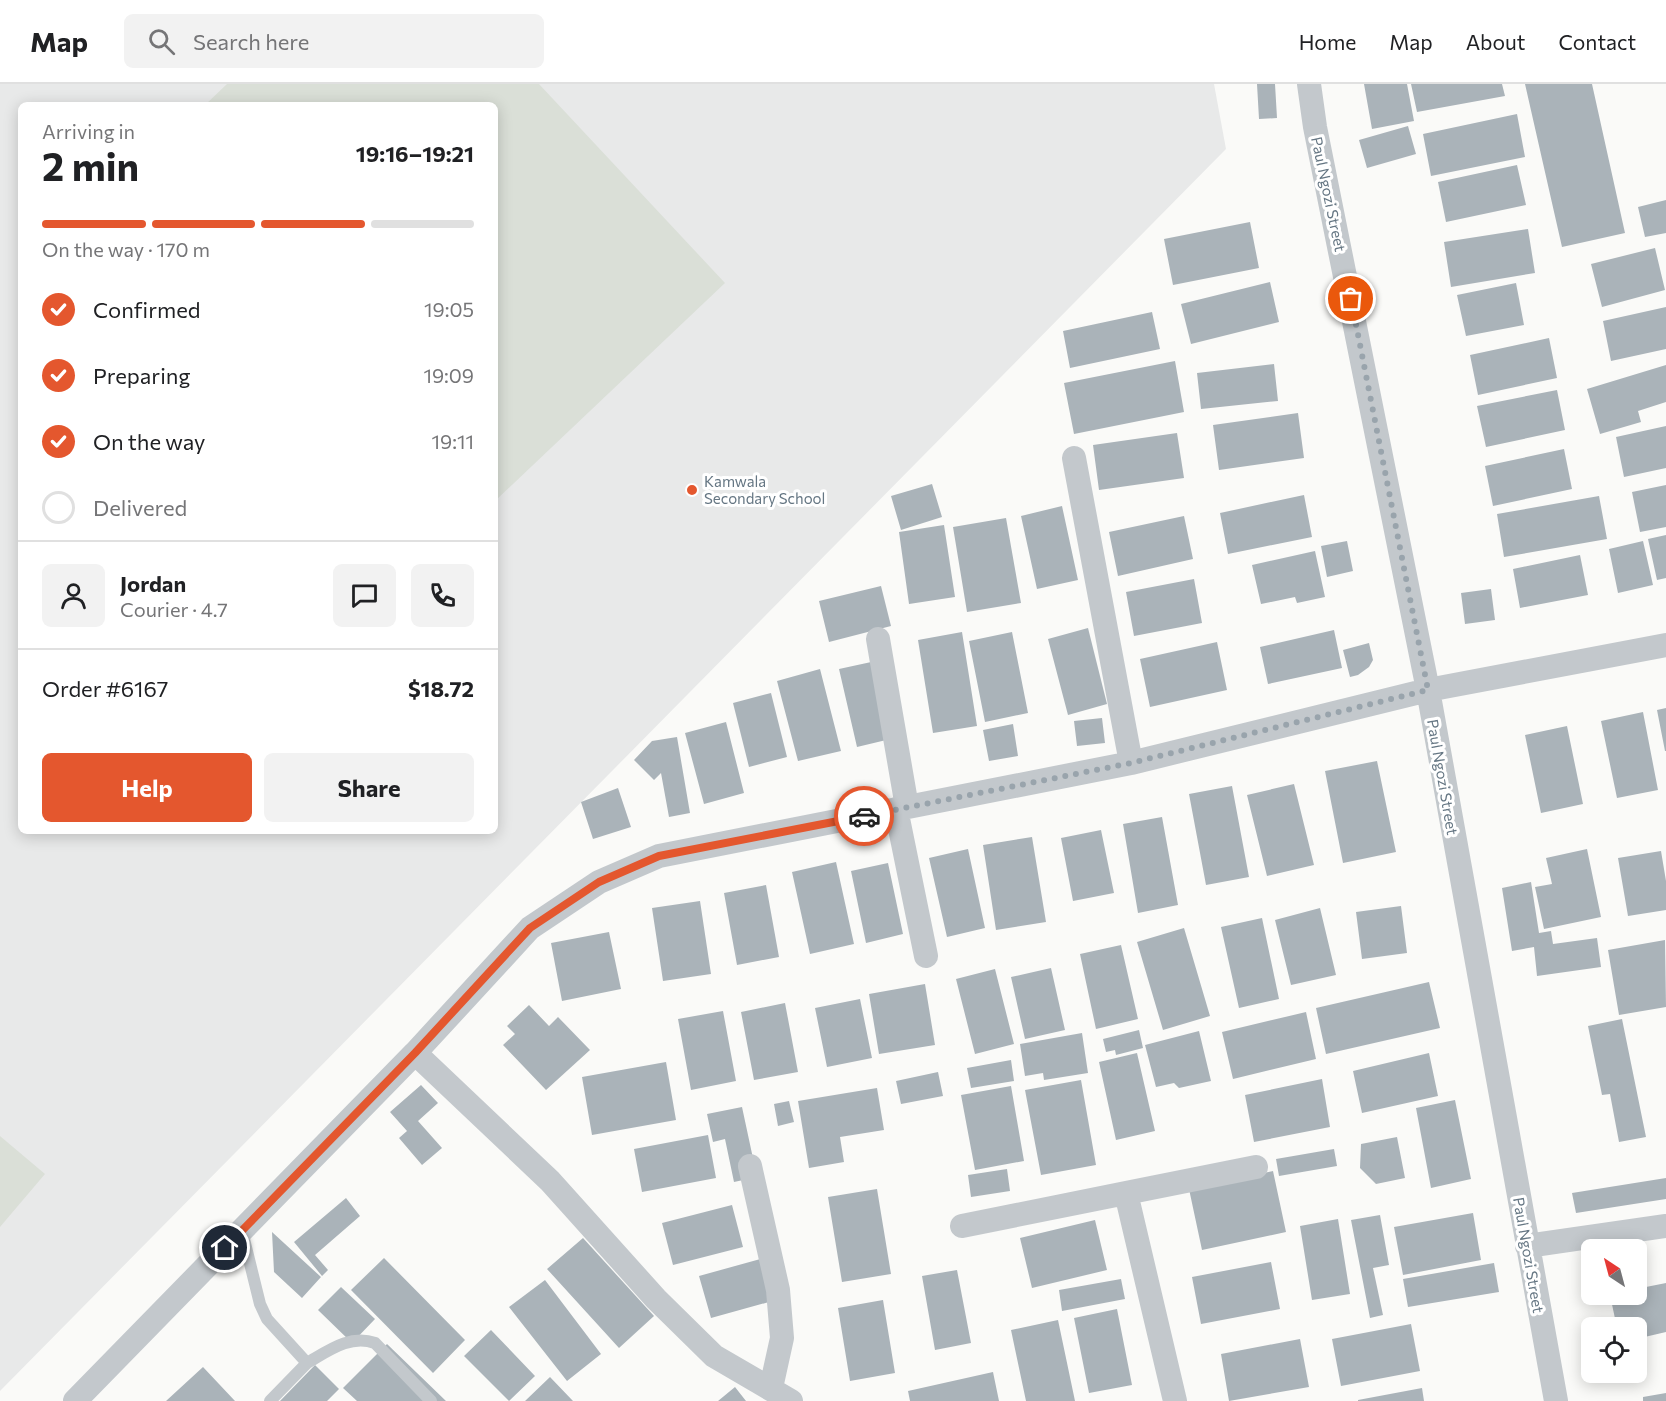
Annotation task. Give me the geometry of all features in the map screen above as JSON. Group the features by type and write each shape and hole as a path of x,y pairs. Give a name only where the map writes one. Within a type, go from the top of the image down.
{"street":[{"name":"Paul Ngozi Street","path":"1310,84 1315,127 1428,690 1556,1401"},
{"path":"1074,458 1131,763"},
{"path":"878,639 901,808 926,956"},
{"path":"75,1401 415,1053 530,928 599,882 659,856 1131,763 1428,690 1666,645"},
{"path":"415,1053 550,1181 656,1299 714,1356 791,1401"},
{"path":"750,1166 778,1290 782,1338 771,1388"},
{"path":"963,1226 1256,1167"},
{"path":"1125,1193 1175,1401"},
{"path":"1527,1246 1666,1226"}],"lane":[{"path":"242,1231 260,1304 267,1319 307,1363"},
{"path":"270,1401 307,1363 335,1346 363,1339 375,1343 431,1401"}],"shaded area":[{"name":"Kamwala Secondary School","path":"0,84 1214,84 1226,149 0,1391"},
{"path":"227,84 539,84 725,283 498,498 498,102 208,102"},
{"path":"0,1136 45,1174 0,1227"}],"building":[{"path":"1257,84 1275,84 1277,118 1259,119"},
{"path":"1364,84 1407,84 1414,121 1372,129"},
{"path":"1411,84 1502,84 1505,96 1417,112"},
{"path":"1525,84 1592,84 1625,233 1562,247"},
{"path":"1517,114 1525,157 1431,176 1423,134"},
{"path":"1408,126 1416,154 1367,168 1359,140"},
{"path":"1517,165 1526,205 1446,222 1438,182"},
{"path":"1666,200 1666,233 1645,237 1638,207"},
{"path":"1250,222 1259,268 1173,285 1164,239"},
{"path":"1528,229 1535,273 1451,287 1444,242"},
{"path":"1655,248 1665,290 1602,307 1591,264"},
{"path":"1270,282 1279,322 1191,344 1181,304"},
{"path":"1516,283 1524,325 1466,336 1457,295"},
{"path":"1666,307 1666,349 1611,361 1603,321"},
{"path":"1152,312 1160,349 1070,368 1063,331"},
{"path":"1549,338 1557,378 1478,395 1470,355"},
{"path":"1175,361 1184,412 1074,434 1064,383"},
{"path":"1274,364 1278,401 1201,409 1197,373"},
{"path":"1666,365 1666,402 1638,411 1641,422 1600,434 1587,389"},
{"path":"1557,390 1565,430 1486,447 1477,406"},
{"path":"1298,413 1304,458 1219,470 1213,425"},
{"path":"1666,426 1666,468 1624,477 1616,437"},
{"path":"1177,433 1184,478 1099,490 1093,445"},
{"path":"1564,449 1572,489 1493,506 1485,466"},
{"path":"932,484 942,517 901,530 891,496"},
{"path":"1666,485 1666,527 1640,532 1632,492"},
{"path":"1304,495 1312,537 1228,554 1220,513"},
{"path":"1599,496 1607,539 1504,557 1497,514"},
{"path":"1062,506 1078,580 1037,589 1021,516"},
{"path":"1184,516 1193,559 1118,576 1109,532"},
{"path":"1006,518 1021,603 967,612 953,527"},
{"path":"944,525 955,597 909,604 899,532"},
{"path":"1666,535 1666,578 1657,580 1648,539"},
{"path":"1347,541 1353,571 1327,577 1321,546"},
{"path":"1643,541 1653,585 1618,593 1609,549"},
{"path":"1315,551 1325,597 1297,603 1295,597 1261,604 1252,565"},
{"path":"1580,555 1588,595 1520,608 1513,569"},
{"path":"1194,579 1202,623 1134,636 1126,592"},
{"path":"881,586 891,626 829,642 819,601"},
{"path":"1491,589 1495,620 1465,624 1461,593"},
{"path":"1088,628 1107,704 1068,715 1048,639"},
{"path":"1334,630 1342,668 1268,684 1260,647"},
{"path":"962,632 977,726 933,733 918,640"},
{"path":"1012,632 1028,713 985,722 969,641"},
{"path":"1217,642 1227,690 1150,707 1140,659"},
{"path":"1369,643 1373,660 1369,667 1358,675 1350,677 1343,650"},
{"path":"885,659 903,736 857,747 839,669"},
{"path":"820,669 841,751 798,761 777,681"},
{"path":"771,693 787,757 749,767 733,703"},
{"path":"1666,708 1666,751 1665,751 1657,710"},
{"path":"1643,712 1658,790 1617,798 1601,721"},
{"path":"1102,718 1105,743 1077,746 1074,721"},
{"path":"726,722 744,793 704,804 685,733"},
{"path":"1013,724 1018,756 989,761 983,730"},
{"path":"1567,726 1583,804 1541,813 1525,735"},
{"path":"677,737 690,813 669,817 661,773 654,780 634,760 652,741"},
{"path":"1377,761 1396,852 1343,863 1325,771"},
{"path":"1294,784 1314,865 1267,876 1247,795"},
{"path":"1232,786 1249,877 1206,885 1189,794"},
{"path":"618,788 631,827 593,839 581,802"},
{"path":"1162,817 1178,905 1138,913 1123,824"},
{"path":"1101,830 1114,893 1073,901 1061,838"},
{"path":"1032,837 1046,922 996,930 983,845"},
{"path":"968,849 985,928 947,937 929,858"},
{"path":"1587,849 1601,917 1544,929 1535,887 1552,884 1546,858"},
{"path":"1661,851 1666,881 1666,910 1628,916 1618,858"},
{"path":"836,862 854,944 810,954 792,872"},
{"path":"888,863 903,934 866,943 851,871"},
{"path":"1531,882 1539,933 1551,931 1553,944 1597,938 1601,967 1537,976 1534,947 1512,951 1502,888"},
{"path":"766,885 779,957 737,965 724,893"},
{"path":"700,901 711,974 663,981 652,908"},
{"path":"1401,906 1407,953 1362,959 1356,912"},
{"path":"1320,908 1336,975 1291,985 1275,920"},
{"path":"1262,918 1279,999 1239,1008 1221,927"},
{"path":"1184,928 1210,1016 1163,1030 1137,942"},
{"path":"609,932 621,989 562,1001 551,943"},
{"path":"1665,940 1666,1007 1619,1015 1608,950"},
{"path":"1121,945 1138,1019 1096,1029 1080,954"},
{"path":"1051,968 1065,1030 1025,1039 1011,977"},
{"path":"995,969 1014,1044 975,1054 956,979"},
{"path":"1429,982 1440,1028 1326,1054 1316,1008"},
{"path":"925,984 935,1045 879,1054 869,994"},
{"path":"860,999 872,1058 827,1067 815,1008"},
{"path":"785,1003 798,1072 754,1080 741,1012"},
{"path":"529,1005 549,1026 558,1017 590,1050 546,1090 503,1045 515,1034 507,1026"},
{"path":"723,1011 736,1081 691,1090 678,1019"},
{"path":"1306,1012 1316,1059 1233,1079 1222,1032"},
{"path":"1622,1019 1646,1137 1619,1142 1610,1094 1602,1095 1588,1026"},
{"path":"1139,1030 1143,1048 1116,1055 1115,1050 1106,1052 1103,1039"},
{"path":"1199,1031 1211,1081 1179,1088 1174,1083 1156,1087 1145,1045"},
{"path":"1082,1033 1088,1073 1044,1080 1043,1073 1025,1076 1020,1044"},
{"path":"1137,1053 1155,1131 1116,1140 1099,1062"},
{"path":"1429,1053 1438,1096 1362,1113 1353,1071"},
{"path":"1011,1060 1014,1081 971,1088 967,1068"},
{"path":"666,1062 676,1120 592,1135 582,1077"},
{"path":"938,1072 943,1096 901,1104 896,1081"},
{"path":"1322,1079 1330,1127 1254,1142 1245,1095"},
{"path":"1081,1080 1096,1165 1041,1175 1025,1090"},
{"path":"421,1085 438,1103 418,1121 442,1148 422,1165 399,1138 407,1131 390,1112"},
{"path":"1011,1086 1024,1161 975,1170 961,1095"},
{"path":"877,1088 884,1130 840,1137 844,1162 809,1168 798,1101"},
{"path":"1455,1100 1471,1179 1431,1188 1416,1108"},
{"path":"789,1101 794,1122 778,1126 774,1104"},
{"path":"742,1107 757,1177 734,1182 725,1139 713,1142 707,1114"},
{"path":"708,1135 716,1178 642,1192 634,1149"},
{"path":"1397,1137 1405,1178 1376,1184 1360,1168 1361,1144"},
{"path":"1334,1149 1337,1166 1279,1176 1276,1159"},
{"path":"1007,1169 1010,1191 971,1197 968,1175"},
{"path":"1273,1171 1286,1232 1202,1250 1189,1189"},
{"path":"1666,1178 1666,1199 1576,1213 1572,1193"},
{"path":"877,1189 891,1274 842,1282 828,1197"},
{"path":"346,1198 360,1216 315,1255 328,1270 322,1276 294,1242"},
{"path":"732,1205 743,1247 673,1265 662,1223"},
{"path":"1473,1213 1481,1260 1403,1275 1394,1227"},
{"path":"1380,1215 1389,1265 1373,1268 1383,1315 1370,1318 1351,1220"},
{"path":"1338,1219 1350,1294 1312,1300 1300,1226"},
{"path":"1095,1220 1107,1270 1032,1288 1020,1238"},
{"path":"272,1232 321,1277 302,1298 274,1272"},
{"path":"583,1238 654,1316 619,1348 547,1269"},
{"path":"384,1258 465,1340 433,1373 351,1290"},
{"path":"764,1258 776,1300 711,1318 699,1276"},
{"path":"1271,1262 1280,1309 1201,1324 1192,1277"},
{"path":"1494,1263 1499,1292 1408,1307 1403,1279"},
{"path":"957,1270 971,1343 935,1350 922,1276"},
{"path":"1121,1279 1125,1299 1062,1311 1059,1290"},
{"path":"545,1280 601,1354 567,1381 509,1307"},
{"path":"1666,1283 1666,1332 1647,1336 1647,1317 1615,1317 1612,1305 1647,1305 1647,1287"},
{"path":"341,1287 375,1319 352,1343 318,1310"},
{"path":"883,1300 895,1373 850,1381 838,1308"},
{"path":"1117,1309 1132,1385 1089,1393 1074,1318"},
{"path":"1058,1320 1075,1401 1026,1401 1011,1330"},
{"path":"1411,1324 1420,1371 1341,1386 1332,1339"},
{"path":"491,1330 535,1376 509,1401 464,1356"},
{"path":"1300,1339 1309,1387 1229,1401 1221,1354"},
{"path":"387,1344 446,1401 357,1401 343,1388"},
{"path":"315,1365 339,1389 327,1401 280,1401"},
{"path":"203,1367 235,1401 166,1401"},
{"path":"993,1372 999,1401 910,1401 908,1391"},
{"path":"550,1377 573,1401 525,1401"},
{"path":"735,1387 746,1401 718,1401"},
{"path":"1422,1388 1424,1401 1358,1401 1358,1400"},
{"path":"1666,1393 1666,1401 1643,1401 1643,1397"}],"way so far":[{"path":"864,816 1131,763 1428,690 1351,299"}],"place":[{"name":"Kamwala Secondary School","path":"692,490"}],"route":[{"path":"225,1248 415,1053 530,928 599,882 659,856 864,816"}]}
